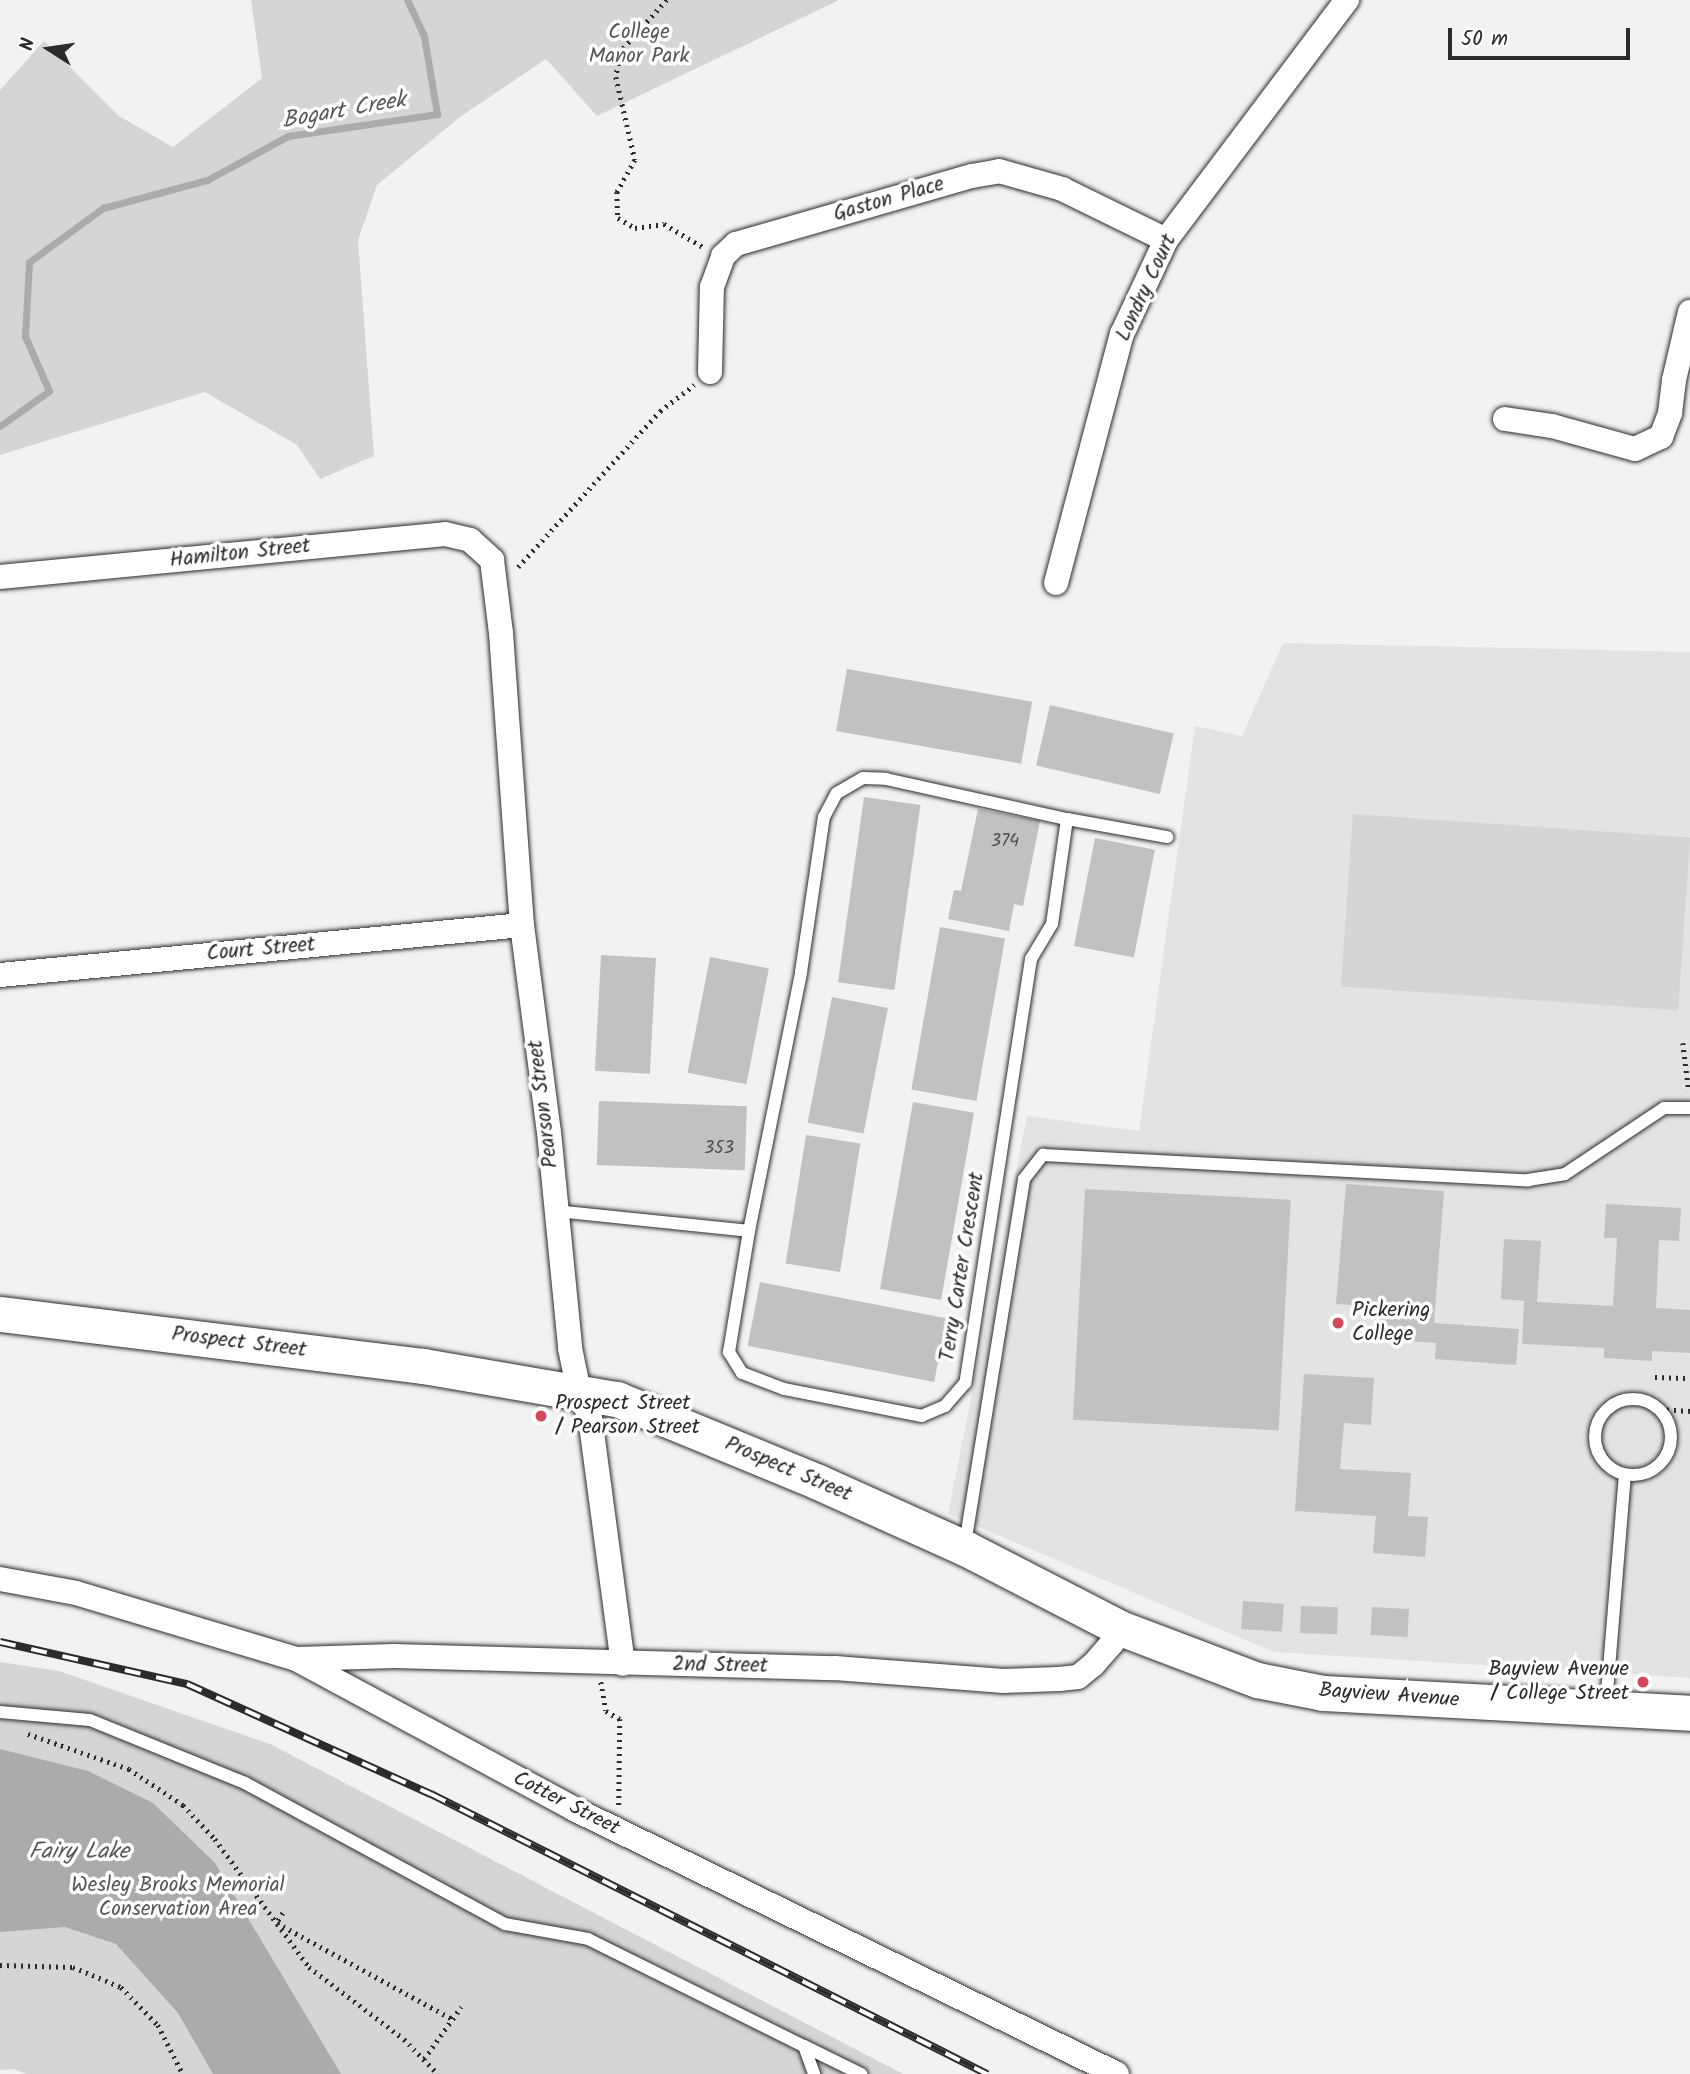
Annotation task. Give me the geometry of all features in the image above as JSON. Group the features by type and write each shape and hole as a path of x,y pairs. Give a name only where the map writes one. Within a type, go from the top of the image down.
{"main road":[{"name":"Prospect Street","path":"0,1314 423,1366 617,1399 818,1482 964,1548 1120,1628 1257,1680"},
{"name":"Bayview Avenue","path":"1257,1680 1323,1693 1690,1713"}],"street":[{"name":"Londry Court","path":"1056,583 1122,334 1166,240 1347,0"},
{"name":"Gaston Place","path":"723,256 736,244 972,176 999,171 1062,189 1166,240"},
{"path":"710,372 712,287 723,256"},
{"path":"1505,419 1552,426 1635,449 1661,437 1670,413 1674,380 1690,312"},
{"name":"Hamilton Street","path":"0,577 446,534 470,540 476,546"},
{"name":"Pearson Street","path":"476,546 492,560 522,925 571,1357 579,1392 590,1417 623,1664"},
{"name":"Court Street","path":"0,975 522,925"},
{"name":"Cotter Street","path":"0,1579 76,1593 296,1659 619,1831 1117,2074"},
{"name":"2nd Street","path":"296,1659 394,1656 835,1668 1003,1681 1059,1679 1079,1677 1112,1643 1120,1628"}],"lane":[{"name":"Terry Carter Crescent","path":"1067,819 1052,924 1031,959 965,1383 945,1406 922,1416 784,1389 742,1373 729,1352 749,1231 801,972 824,817 837,793 863,778 886,779 1067,819 1167,836"},
{"path":"964,1548 1024,1179 1044,1155 1528,1180 1565,1174 1664,1108 1690,1106"},
{"path":"556,1211 749,1231"},
{"path":"1634,1398 1648,1401 1660,1409 1668,1420 1672,1434 1670,1448 1663,1461 1653,1470 1640,1475 1625,1475 1612,1470 1602,1460 1596,1447 1595,1433 1599,1419 1607,1408 1620,1400 1634,1398"},
{"path":"1606,1709 1625,1475"},
{"path":"0,1712 90,1720 245,1783 505,1924 589,1939 861,2074"},
{"path":"804,2046 814,2074"}],"path":[{"path":"667,0 622,50 616,77 635,160 617,192 618,218 635,228 664,224 683,238 723,256"},
{"path":"496,591 660,411 710,372"},
{"path":"1683,1043 1690,1106"},
{"path":"1655,1377 1690,1378"},
{"path":"1660,1409 1690,1411"},
{"path":"598,1663 606,1711 620,1719 619,1831"},
{"path":"23,1733 129,1769 183,1805 215,1839 309,1967 404,2039 438,2074"},
{"path":"277,1923 283,1913"},
{"path":"277,1923 452,2020"},
{"path":"0,1965 73,1967 121,1987 158,2025 183,2074"},
{"path":"424,2059 461,2007"}],"shaded area":[{"name":"Pickering College","path":"1283,643 1690,652 1690,1678 1274,1652 948,1514 1027,1116 1139,1131 1195,726 1242,736"}],"green space":[{"name":"College Manor Park","path":"251,0 839,0 597,116 546,59 460,117 377,185 358,240 374,456 320,479 297,445 205,392 0,455 0,90 44,41 119,116 173,147 262,78"},
{"path":"1353,814 1690,838 1678,1010 1341,987"},
{"name":"Wesley Brooks Memorial Conservation Area","path":"0,1662 59,1671 270,1744 903,2074 26,2074 14,2069 0,2070"}],"water":[{"name":"Fairy Lake","path":"0,1749 88,1771 153,1803 215,1863 341,2074 213,2074 178,2013 116,1944 65,1927 0,1932"}],"building":[{"path":"847,669 1032,702 1021,764 836,731"},
{"path":"1050,705 1174,734 1160,794 1036,765"},
{"path":"864,797 920,805 894,990 838,982"},
{"path":"978,809 1040,821 1023,906 1014,904 1009,931 948,919 954,890 961,891"},
{"path":"1095,838 1155,850 1134,958 1074,946"},
{"path":"940,927 1005,938 976,1101 911,1089"},
{"path":"601,955 656,958 650,1074 595,1071"},
{"path":"710,957 769,968 746,1084 687,1073"},
{"path":"832,997 888,1008 864,1134 808,1123"},
{"path":"599,1101 747,1106 745,1170 597,1165"},
{"path":"913,1102 974,1113 941,1300 880,1289"},
{"path":"806,1135 860,1144 840,1272 786,1263"},
{"path":"1346,1184 1444,1191 1434,1323 1519,1329 1516,1365 1435,1359 1436,1343 1378,1339 1380,1307 1336,1304"},
{"path":"1085,1189 1291,1200 1279,1430 1073,1420"},
{"path":"1606,1204 1681,1208 1679,1241 1659,1240 1656,1308 1690,1310 1690,1353 1652,1351 1652,1361 1604,1358 1604,1348 1522,1344 1524,1301 1501,1299 1504,1239 1541,1241 1537,1302 1613,1306 1617,1238 1604,1238"},
{"path":"760,1282 947,1318 934,1382 748,1346"},
{"path":"1304,1374 1374,1378 1371,1425 1344,1423 1340,1469 1411,1473 1408,1516 1428,1517 1425,1557 1373,1553 1376,1516 1295,1511"},
{"path":"1243,1601 1284,1604 1282,1632 1241,1629"},
{"path":"1301,1606 1338,1607 1337,1634 1300,1633"},
{"path":"1372,1607 1409,1609 1407,1637 1371,1635"}],"waterway":[{"name":"Bogart Creek","path":"0,426 49,391 25,336 29,262 103,208 207,180 288,136 437,114 424,36 407,0"}],"railway":[{"path":"0,1642 187,1684 431,1794 987,2074"}],"place":[{"name":"Pickering College","path":"1338,1323"},
{"name":"Prospect Street / Pearson Street","path":"541,1416"},
{"name":"Bayview Avenue / College Street","path":"1643,1682"}]}
